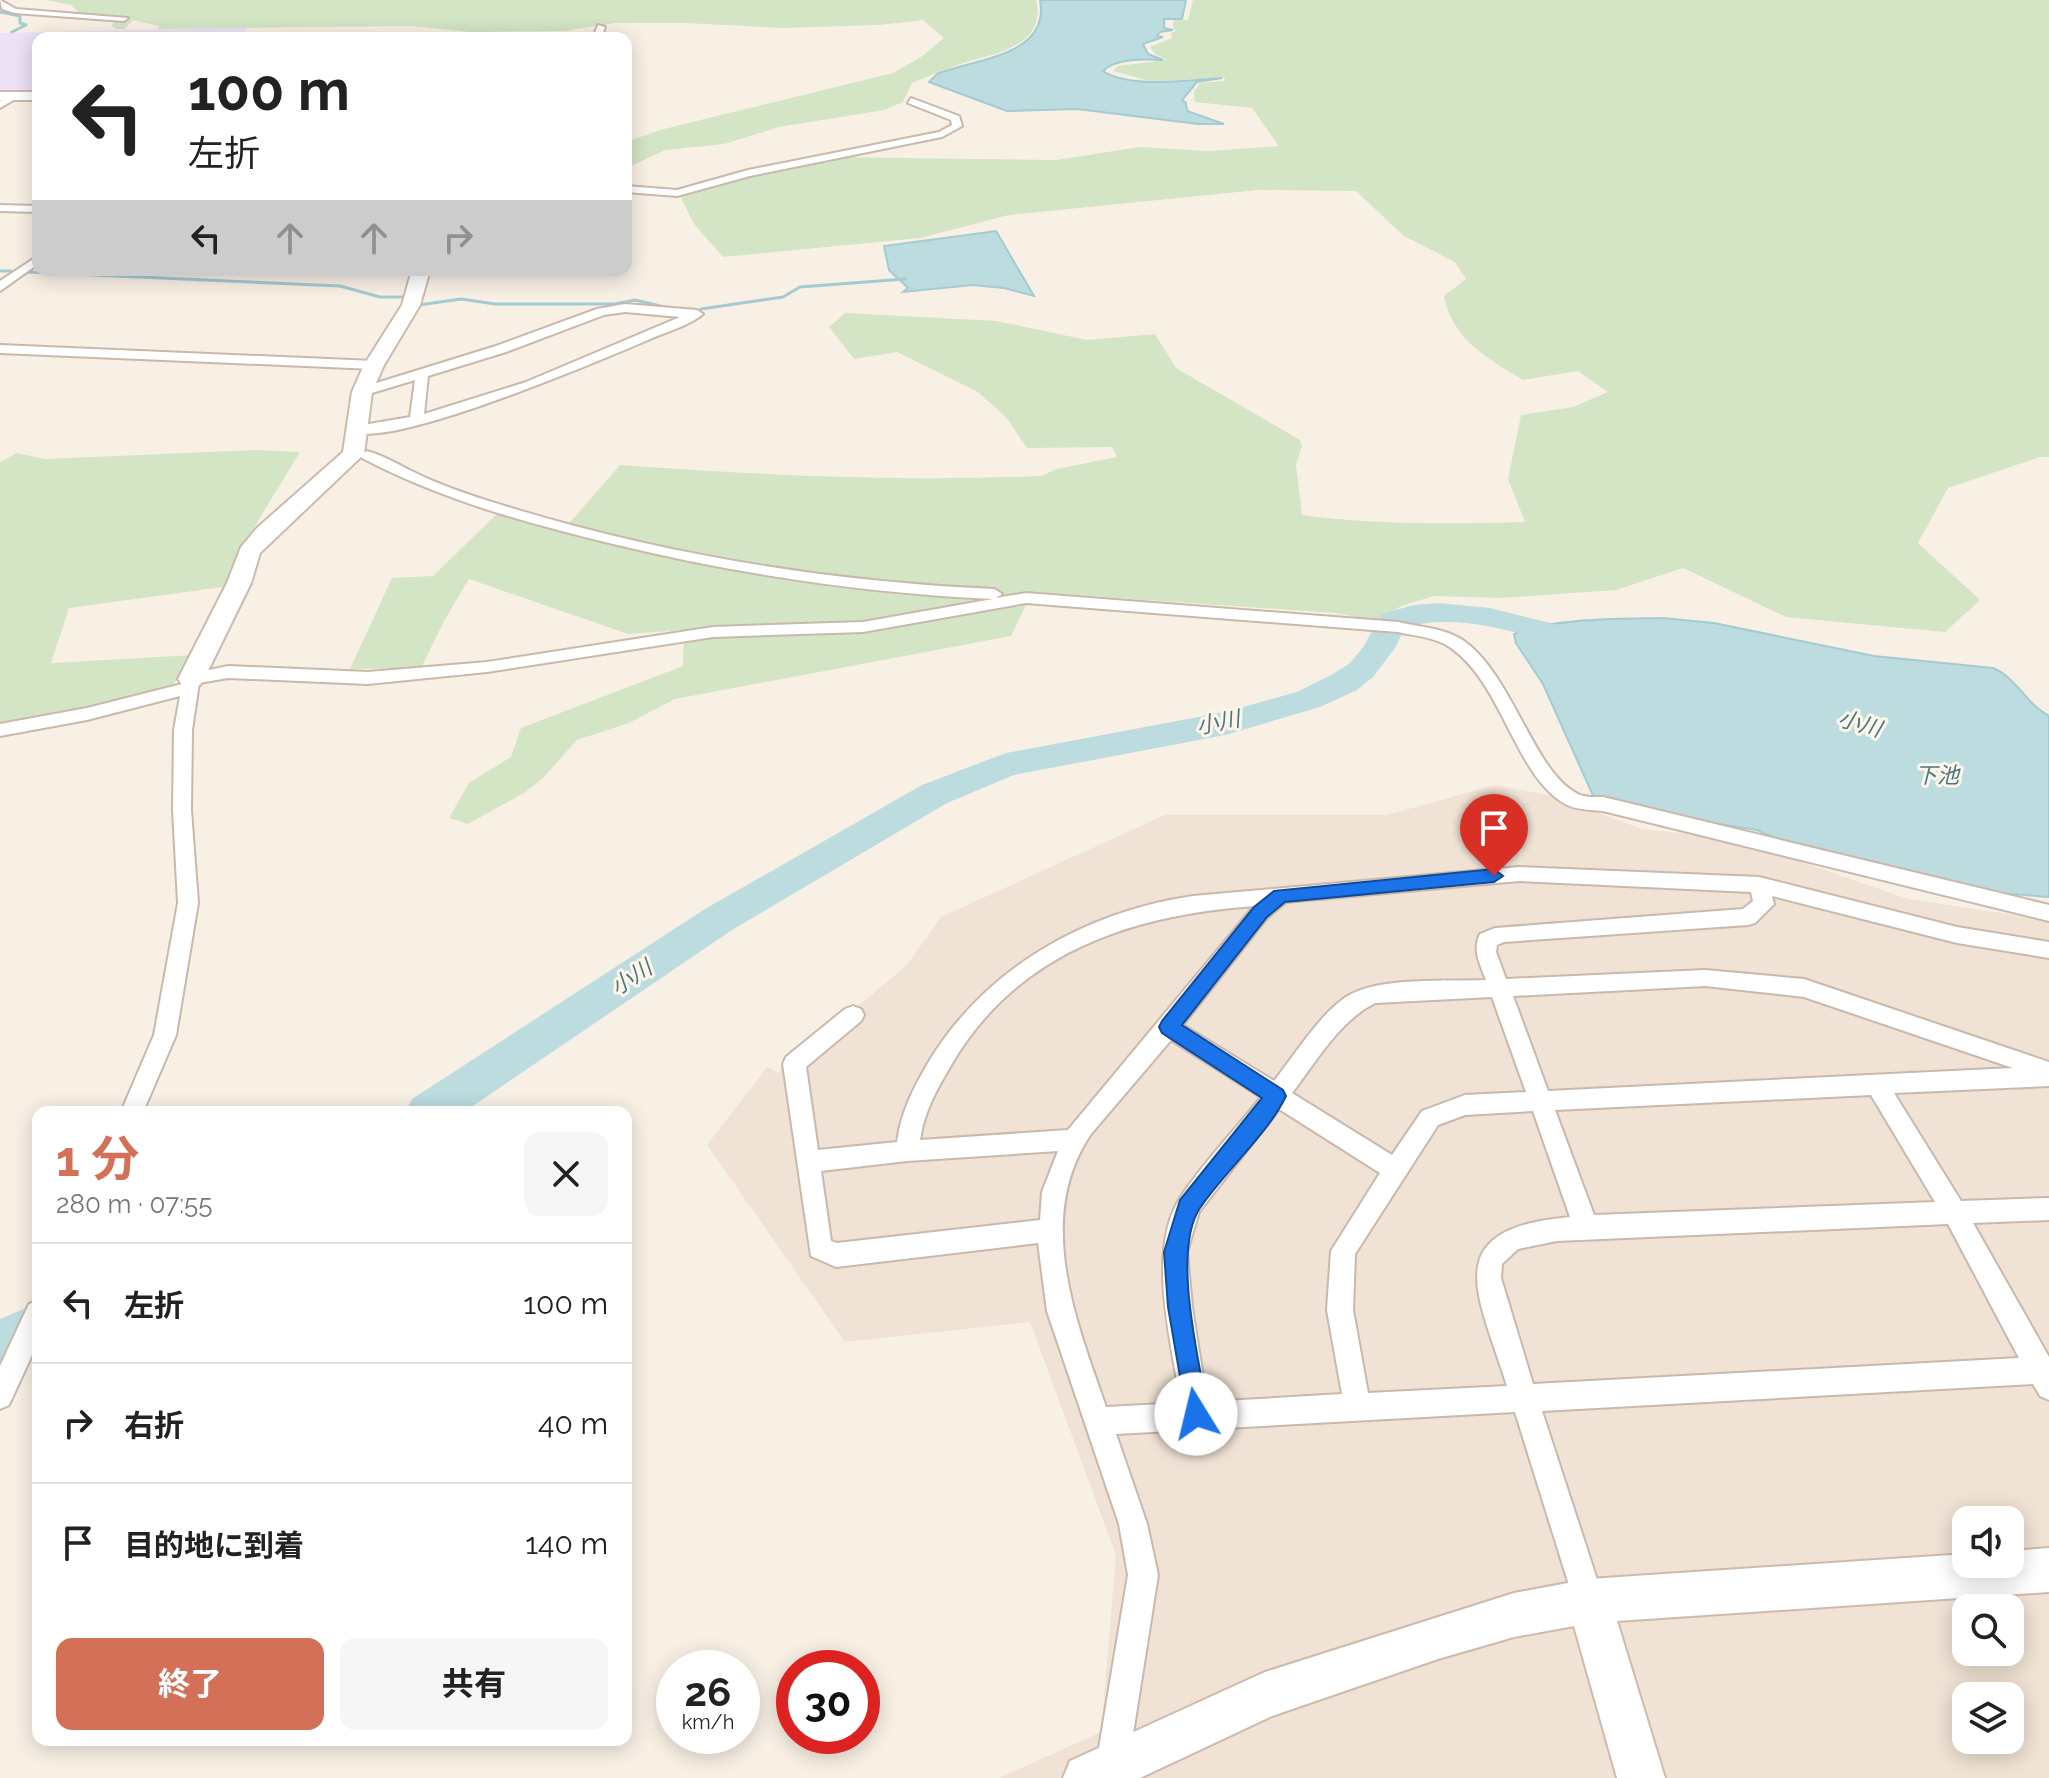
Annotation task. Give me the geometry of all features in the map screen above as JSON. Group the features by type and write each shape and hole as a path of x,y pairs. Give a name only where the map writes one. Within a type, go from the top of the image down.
{"street":[{"path":"0,0 8,9 27,13 124,18"},
{"path":"599,32 601,27"},
{"path":"0,105 7,96 32,96"},
{"path":"632,189 677,193 748,173 942,134 957,126 956,118 911,101"},
{"path":"0,208 32,209"},
{"path":"0,287 32,263"},
{"path":"135,1106 165,1035 188,903 182,810 183,730 190,683 239,583 249,552 265,533 353,454 374,365 411,305 419,276"},
{"path":"357,430 389,427 529,385 697,314 671,314 645,309 608,310 551,328 501,349 369,390"},
{"path":"369,390 422,377 591,320 608,310"},
{"path":"0,349 374,365"},
{"path":"417,419 422,377"},
{"path":"367,455 432,487 532,520 764,570 935,593 1398,627 1440,637 1458,644 1484,670 1548,777 1572,800 1603,804 2049,913"},
{"path":"0,730 87,714 228,672 368,678 487,667 713,632 863,627 1026,598"},
{"path":"907,1151 913,1113 947,1047 980,1006 1032,965 1080,937 1141,914 1183,905 1519,874 1759,885 1957,935 2049,950"},
{"path":"1586,1227 1486,952 1487,940 1502,934 1748,917 1764,904 1759,885"},
{"path":"1102,1775 1143,1575 1133,1524 1060,1311 1050,1251 1054,1192 1074,1140 1260,912 1280,896"},
{"path":"1196,1414 1179,1307 1175,1252 1188,1207 1335,1021 1352,1004 1372,994 1705,978 1804,988 2049,1073"},
{"path":"853,1015 794,1064 820,1248 836,1255 1050,1230"},
{"path":"1169,1027 1395,1170"},
{"path":"1358,1407 1338,1303 1338,1274 1343,1251 1430,1118 1465,1105 1877,1085 2049,1073"},
{"path":"1098,1421 2046,1376 1955,1214 1877,1085"},
{"path":"809,1162 907,1151 1074,1140"},
{"path":"1641,1778 1589,1601 1493,1300 1487,1274 1490,1260 1501,1246 1517,1237 1586,1227 2049,1209"},
{"path":"0,1396 32,1326"},
{"path":"1102,1775 1265,1695 1514,1615 1589,1601 2049,1570"}],"shaded area":[{"path":"247,28 243,32 49,32"},
{"path":"32,32 32,93 0,93 0,33"},
{"path":"1495,785 1552,796 1642,829 1707,836 1782,855 1908,899 2049,920 2049,1778 999,1778 1101,1732 1116,1555 1030,1322 845,1342 707,1145 767,1067 778,1073 906,966 941,917 1165,815 1387,815"}],"green space":[{"path":"46,0 1036,0 1037,16 1034,28 1014,46 912,83 903,102 884,110 779,127 724,144 665,150 632,166 632,140 660,130 893,73 921,57 944,38 923,20 880,25 782,28 616,23 564,31 470,32 412,26 158,29 159,26 133,20 124,29 116,29 112,26 114,21 82,16 71,5"},
{"path":"1193,0 2049,0 2049,457 2040,457 1948,488 1918,543 1980,600 1945,632 1786,617 1683,568 1616,590 1502,598 1434,596 1401,606 1381,621 1335,613 1032,592 1011,636 675,699 629,723 577,740 543,778 524,793 468,824 449,818 469,783 511,757 521,728 683,666 684,630 628,634 469,579 421,668 350,669 392,578 433,576 501,510 564,529 620,465 830,476 988,478 1041,476 1057,469 1117,457 1112,447 1027,448 1006,417 978,392 897,352 854,359 829,327 845,313 997,321 1087,340 1155,334 1176,368 1300,440 1302,446 1296,465 1302,515 1385,522 1525,522 1508,479 1521,415 1573,407 1608,392 1578,371 1523,380 1485,356 1463,336 1448,311 1444,296 1466,279 1455,262 1404,236 1356,191 1258,190 1009,215 920,238 723,257 694,224 680,196 831,157 1056,160 1140,147 1208,151 1279,146 1252,108 1195,102 1194,92 1200,83 1224,81 1225,78 1150,81 1113,71 1118,66 1167,60 1155,54 1150,47 1172,38 1171,33 1176,31 1174,20 1188,20"},
{"path":"257,450 300,452 239,552 230,586 69,608 51,663 194,655 178,678 166,689 133,701 0,726 0,462 17,453 45,459"}],"water":[{"path":"1040,0 1186,0 1182,19 1164,19 1164,28 1173,30 1160,32 1157,36 1163,37 1143,44 1148,54 1163,60 1123,62 1103,71 1115,77 1144,82 1222,78 1197,82 1182,100 1186,103 1187,111 1224,124 1198,124 1077,109 1007,111 929,82 937,74 989,59 1022,44 1034,33 1040,19"},
{"path":"996,231 1034,296 1004,288 973,285 903,292 908,288 889,270 884,246"},
{"name":"下池","path":"1662,618 1714,623 1874,656 1993,668 2001,672 2049,716 2049,897 1960,890 1791,845 1757,830 1618,808 1595,800 1543,684 1516,643 1514,634 1566,622"}],"waterway":[{"path":"0,12 20,16 20,23 26,25 12,32"},
{"path":"0,271 11,271"},
{"path":"27,272 32,272"},
{"path":"116,276 340,286 380,297 403,297 419,305 461,299 495,304 615,304 635,300 673,309"},
{"path":"701,309 783,297 800,287 905,279"},
{"name":"小川","path":"437,1106 733,911 912,806 982,773 1047,755 1225,724 1308,700 1354,676 1374,656 1392,621 1414,615 1438,613 1490,617 1587,642"},
{"name":"小川","path":"0,1344 32,1330"}],"route":[{"path":"1196,1414 1179,1307 1175,1252 1188,1207 1276,1096 1169,1027 1260,912 1280,896 1494,876"}]}
